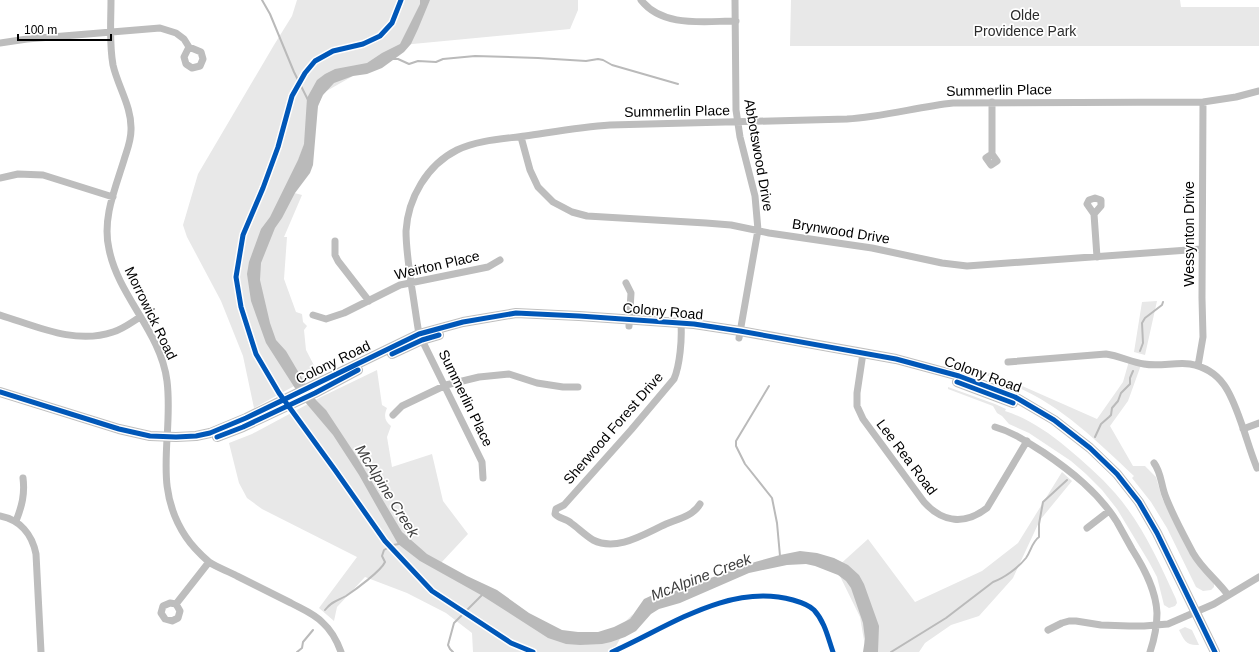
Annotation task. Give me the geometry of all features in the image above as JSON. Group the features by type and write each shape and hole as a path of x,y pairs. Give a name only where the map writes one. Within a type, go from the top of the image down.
{"main road":[{"name":"Colony Road","path":"0,399 116,434 147,441 210,436 421,337 463,322 516,313 579,316 630,323 739,334 924,366 980,387 1015,397 1054,420 1079,438 1117,474 1139,502 1157,533 1209,652"},
{"name":"Colony Road","path":"0,392 120,428 167,440"},
{"name":"Colony Road","path":"1193,613 1215,652"}],"street":[{"name":"Morrowick Road","path":"111,0 110,32 113,62 129,111 131,131 130,141 113,196 108,218 107,231 109,252 115,271 155,345 165,372 168,396 165,472 170,503 175,517 187,538 209,562 318,618 332,634 341,652"},
{"path":"641,0 654,12 668,19 686,21 736,21"},
{"name":"Abbotswood Drive","path":"736,0 737,122 755,196 758,230 739,334"},
{"path":"0,43 27,39 160,28 176,33 184,39 189,47"},
{"name":"Summerlin Place","path":"483,478 482,462 446,385 421,337 415,314 408,261 406,230 408,217 414,198 426,177 442,160 465,147 484,142 578,128 610,125 859,119 946,104 992,102 1203,102 1236,97 1259,91"},
{"path":"992,102 992,154"},
{"name":"Wessynton Drive","path":"1198,366 1203,337 1203,102"},
{"name":"Brynwood Drive","path":"521,137 530,170 538,187 553,202 572,212 587,216 706,223 872,248 942,263 977,266 1202,250"},
{"path":"0,178 18,174 43,175 113,196"},
{"path":"1094,214 1097,257"},
{"path":"335,241 335,254 338,261 368,300"},
{"name":"Weirton Place","path":"313,315 326,319 344,313 400,285 488,266 500,260"},
{"path":"626,283 631,293 630,323"},
{"path":"0,315 63,334 87,337 113,332 140,317"},
{"name":"Sherwood Forest Drive","path":"681,327 674,379 564,505 556,509 555,514 558,517 569,521 592,539 599,542 614,544 623,543 690,514 700,504"},
{"path":"1008,362 1106,354 1119,356 1146,365 1180,363 1198,366 1214,374 1229,391 1257,468"},
{"name":"Lee Rea Road","path":"863,356 857,393 858,406 863,419 924,502 930,509 947,518 965,519 980,513 987,508 1027,441"},
{"path":"393,415 402,406 446,385 480,377 509,374 537,383 563,387 578,387"},
{"path":"1243,429 1259,423"},
{"path":"995,427 1027,441 1077,476 1093,492 1117,522 1143,567 1155,602 1157,612 1156,626 1150,652"},
{"path":"1154,463 1160,473 1164,494 1194,553 1205,570 1219,582 1228,595"},
{"path":"16,521 23,499 23,478"},
{"path":"1087,528 1109,511"},
{"path":"0,516 16,521 29,534 33,542 36,554 41,652"},
{"path":"176,604 209,562"},
{"path":"1048,630 1062,623 1076,620 1102,625 1156,626 1175,621 1214,604 1259,577"}],"green space":[{"path":"297,0 578,0 578,10 570,29 402,45 390,55 323,93 287,191 302,195 284,237 287,237 284,279 296,312 302,314 303,322 307,326 304,330 306,350 318,373 254,408 243,356 221,301 187,237 183,225 198,174 292,16"},
{"name":"Olde Providence Park","path":"791,0 1180,0 1181,7 1259,7 1259,46 790,46"},
{"path":"1157,301 1145,355 1134,352 1142,302"},
{"path":"953,361 1004,378 1097,419 1123,382 1129,361 1141,365 1128,401 1110,426 1133,466 1145,466 1156,477 1162,498 1194,559 1214,582 1214,587 1211,590 1203,591 1196,587 1167,528 1151,502 1132,478 1134,476 1093,438 1064,414 1032,394 1000,380 952,364"},
{"path":"377,370 382,405 387,408 385,418 391,426 387,437 392,467 432,454 443,501 468,534 440,564 562,639 613,634 633,614 613,652 473,652 472,633 446,613 407,593 365,577 337,607 334,621 319,608 357,557 262,509 247,498 239,483 229,443 252,434 321,397"},
{"path":"948,387 995,404 1006,409 1005,411 1021,417 1037,426 1059,441 1097,475 1125,505 1142,530 1176,599 1177,603 1175,606 1169,608 1164,605 1157,577 1149,562 1117,509 1102,490 1086,474 1071,461 1029,433 1009,424 997,413 993,406 948,389"},
{"path":"1062,472 1072,481 1040,520 1013,578 979,616 951,625 925,643 919,652 866,652 860,617 836,568 868,539 915,602 982,571 1018,543"},
{"path":"1185,627 1192,630 1199,645 1186,642 1179,630"}],"shaded area":[{"path":"420,0 430,0 411,44 404,52 382,68 367,74 353,76 334,83 323,95 318,106 313,165 310,173 295,193 275,228 261,263 260,280 270,323 276,340 286,351 309,390 326,410 357,457 402,532 427,554 467,576 497,590 529,613 562,630 578,632 598,632 614,627 630,619 644,599 657,593 691,585 755,562 780,555 800,551 817,553 834,558 848,565 859,575 864,584 879,626 878,652 863,652 865,639 863,623 851,588 846,581 838,575 815,566 806,564 787,565 749,573 680,603 659,609 651,614 636,631 625,637 602,644 580,645 566,644 548,638 481,595 420,561 398,544 359,475 333,435 300,396 266,343 251,301 247,274 249,262 261,229 270,217 298,160 304,144 307,98 317,80 335,69 367,63 400,44 420,4"}],"waterway":[{"path":"262,0 270,14 294,72 308,100"},
{"path":"392,59 398,59 409,64 418,61 436,62 443,59 475,56 586,61 598,59 612,65 678,84"},
{"path":"1140,351 1143,343 1142,323 1145,318 1162,305 1163,302"},
{"path":"1095,437 1101,424 1111,415 1112,408 1118,401 1121,393 1130,384 1130,378 1133,371"},
{"path":"769,386 736,441 736,446 745,464 772,498 777,523 780,556"},
{"path":"891,652 946,618 993,582 1015,569 1026,558 1035,541 1039,537 1039,524 1043,502 1067,480"},
{"path":"325,610 332,603 346,596 373,575 383,566 385,562 382,556 384,550 393,545 399,544"},
{"path":"453,652 448,645 454,623 483,594"},
{"path":"297,652 302,648 303,642 313,630"}],"cycle path":[{"path":"401,0 392,23 380,36 363,44 333,51 315,61 305,73 292,96 278,147 263,188 243,235 236,277 241,307 256,354 279,393 385,541 432,591 511,643 533,652"},
{"path":"0,392 119,429 150,436 196,436 210,433 246,418 419,334 463,322 516,313 694,324 896,359 959,376 1015,397 1054,420 1090,448 1117,474 1139,502 1157,533 1215,652"},
{"path":"392,354 422,340 439,335"},
{"path":"217,437 243,427 315,393 358,370"},
{"path":"957,382 1013,403"},
{"path":"612,652 699,610 722,602 745,597 769,596 793,600 812,608 824,625 833,652"}],"water label":[{"name":"McAlpine Creek","path":"387,491"},
{"name":"McAlpine Creek","path":"701,577"}]}
